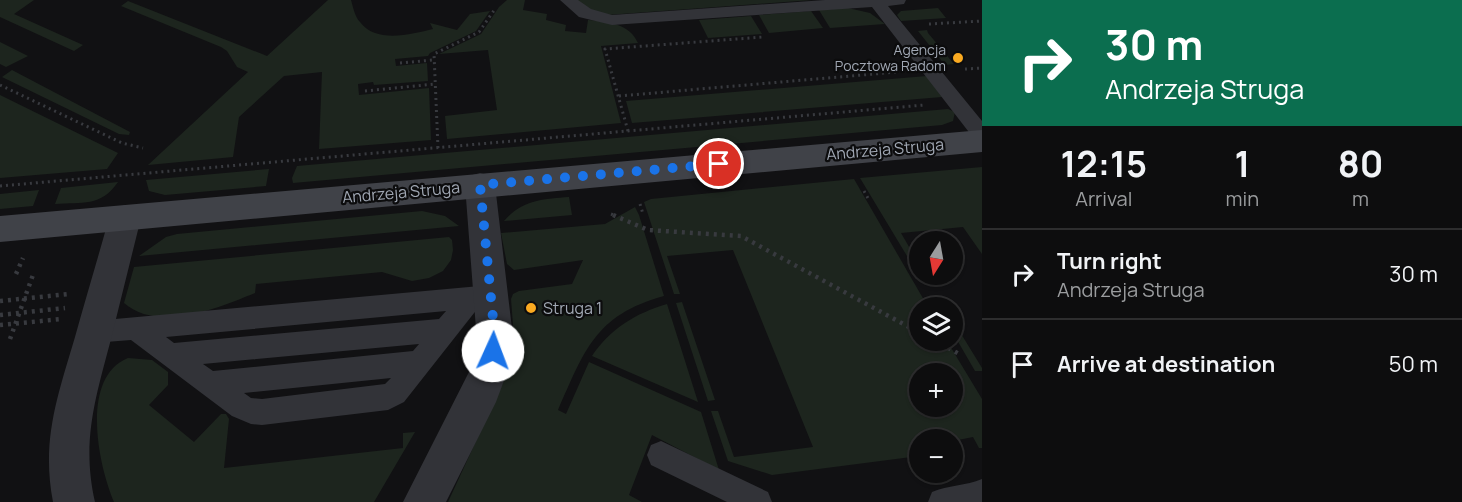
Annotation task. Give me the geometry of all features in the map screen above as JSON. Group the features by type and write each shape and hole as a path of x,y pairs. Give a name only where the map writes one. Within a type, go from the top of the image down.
{"street":[{"name":"Andrzeja Struga","path":"0,229 982,141"},
{"path":"424,502 483,389 493,351 494,329 481,297 480,185"},
{"path":"74,502 68,474 68,445 74,408 93,311 124,218"}],"lane":[{"path":"568,0 585,13 612,20 898,0"},
{"path":"876,1 982,135"},
{"path":"134,328 481,297"},
{"path":"93,311 134,328 241,407 262,412 388,397 395,393 446,330 481,297"},
{"path":"170,355 446,330"},
{"path":"661,455 758,502"},
{"path":"942,502 977,497 982,493"}],"path":[{"path":"438,148 433,60 438,52 479,32 495,9"},
{"path":"897,27 982,21"},
{"path":"628,131 605,49 766,36"},
{"path":"400,63 433,60"},
{"path":"619,96 931,69"},
{"path":"365,91 435,84"},
{"path":"0,85 122,143 143,148"},
{"path":"0,186 956,102"},
{"path":"864,191 869,200"},
{"path":"640,204 643,214"},
{"path":"611,214 648,230 741,236 909,327"},
{"path":"10,339 34,272"},
{"path":"0,301 24,298 93,311"},
{"path":"0,315 93,311"},
{"path":"0,325 93,311"},
{"path":"954,351 961,355"}],"shaded area":[{"path":"0,0 34,0 14,14 83,45 74,51 0,17"},
{"path":"328,0 351,0 355,15 367,29 375,33 395,36 433,29 430,23 457,30 470,14 490,11 476,31 428,56 395,59 396,66 427,63 428,81 358,84 359,95 429,88 431,140 319,149 322,72 284,76 239,117 233,157 148,165 248,72 237,67 227,51 221,47 121,6 128,1 267,56"},
{"path":"507,0 525,0 523,10 547,14 546,20 566,25 565,31 586,33 588,20 623,27 634,36 638,43 601,46 621,123 447,139 445,116 497,110 488,50 439,54 481,34 499,7"},
{"path":"575,0 812,0 607,15 595,13"},
{"path":"848,8 870,13 885,24 830,28 819,10"},
{"path":"938,8 946,18 901,21 897,15 901,11"},
{"path":"811,11 823,28 769,33 759,15"},
{"path":"751,16 762,34 708,38 699,20"},
{"path":"927,30 954,64 945,65 918,31"},
{"path":"0,42 28,56 6,67 0,64"},
{"path":"12,70 130,132 129,135 119,134 2,77"},
{"path":"927,76 942,97 632,123 626,101"},
{"path":"0,95 118,153 107,169 0,178"},
{"path":"948,109 955,112 953,121 942,125 293,183 292,178 297,166"},
{"path":"982,167 982,254 963,227 901,233 909,247 909,259 860,178"},
{"path":"269,169 266,186 165,195 149,191 146,180"},
{"path":"854,179 909,274 909,285 915,285 922,297 909,297 909,351 953,351 960,363 909,363 909,417 963,417 963,368 982,399 982,448 979,448 973,437 963,439 963,429 909,429 909,457 772,475 728,461 711,411 718,411 734,457 813,447 733,250 667,256 680,294 674,294 644,202 651,199"},
{"path":"118,182 105,196 90,202 55,204 61,188"},
{"path":"39,190 33,206 0,209 0,194"},
{"path":"569,197 572,215 504,221 518,209 534,202"},
{"path":"635,207 664,296 622,313 607,325 585,353 558,410 566,414 589,362 701,412 719,470 652,435 629,495 642,502 448,502 507,374 514,338 511,299 513,294 519,291 572,284 583,260 514,270 507,264 501,233 605,224"},
{"path":"422,211 445,216 459,226 139,256 166,237 177,234"},
{"path":"449,237 452,240 453,250 451,260 443,271 429,278 412,281 382,272 256,284 255,293 240,299 207,311 171,317 138,312 124,303 134,267"},
{"path":"682,302 715,400 708,401 676,303"},
{"path":"667,304 698,402 592,356 615,330 625,323"},
{"path":"963,337 982,368 982,371 975,371 963,350"},
{"path":"128,358 152,360 168,372 168,385 149,405 194,442 221,414 226,414 229,419 224,468 403,448 403,433 415,432 374,502 114,502 99,445 98,402 103,383 113,368"}],"place":[{"name":"Agencja Pocztowa Radom","path":"958,58"},
{"name":"Struga 1","path":"531,308"}],"route":[{"path":"493,351 494,329 480,185 719,164"}]}
